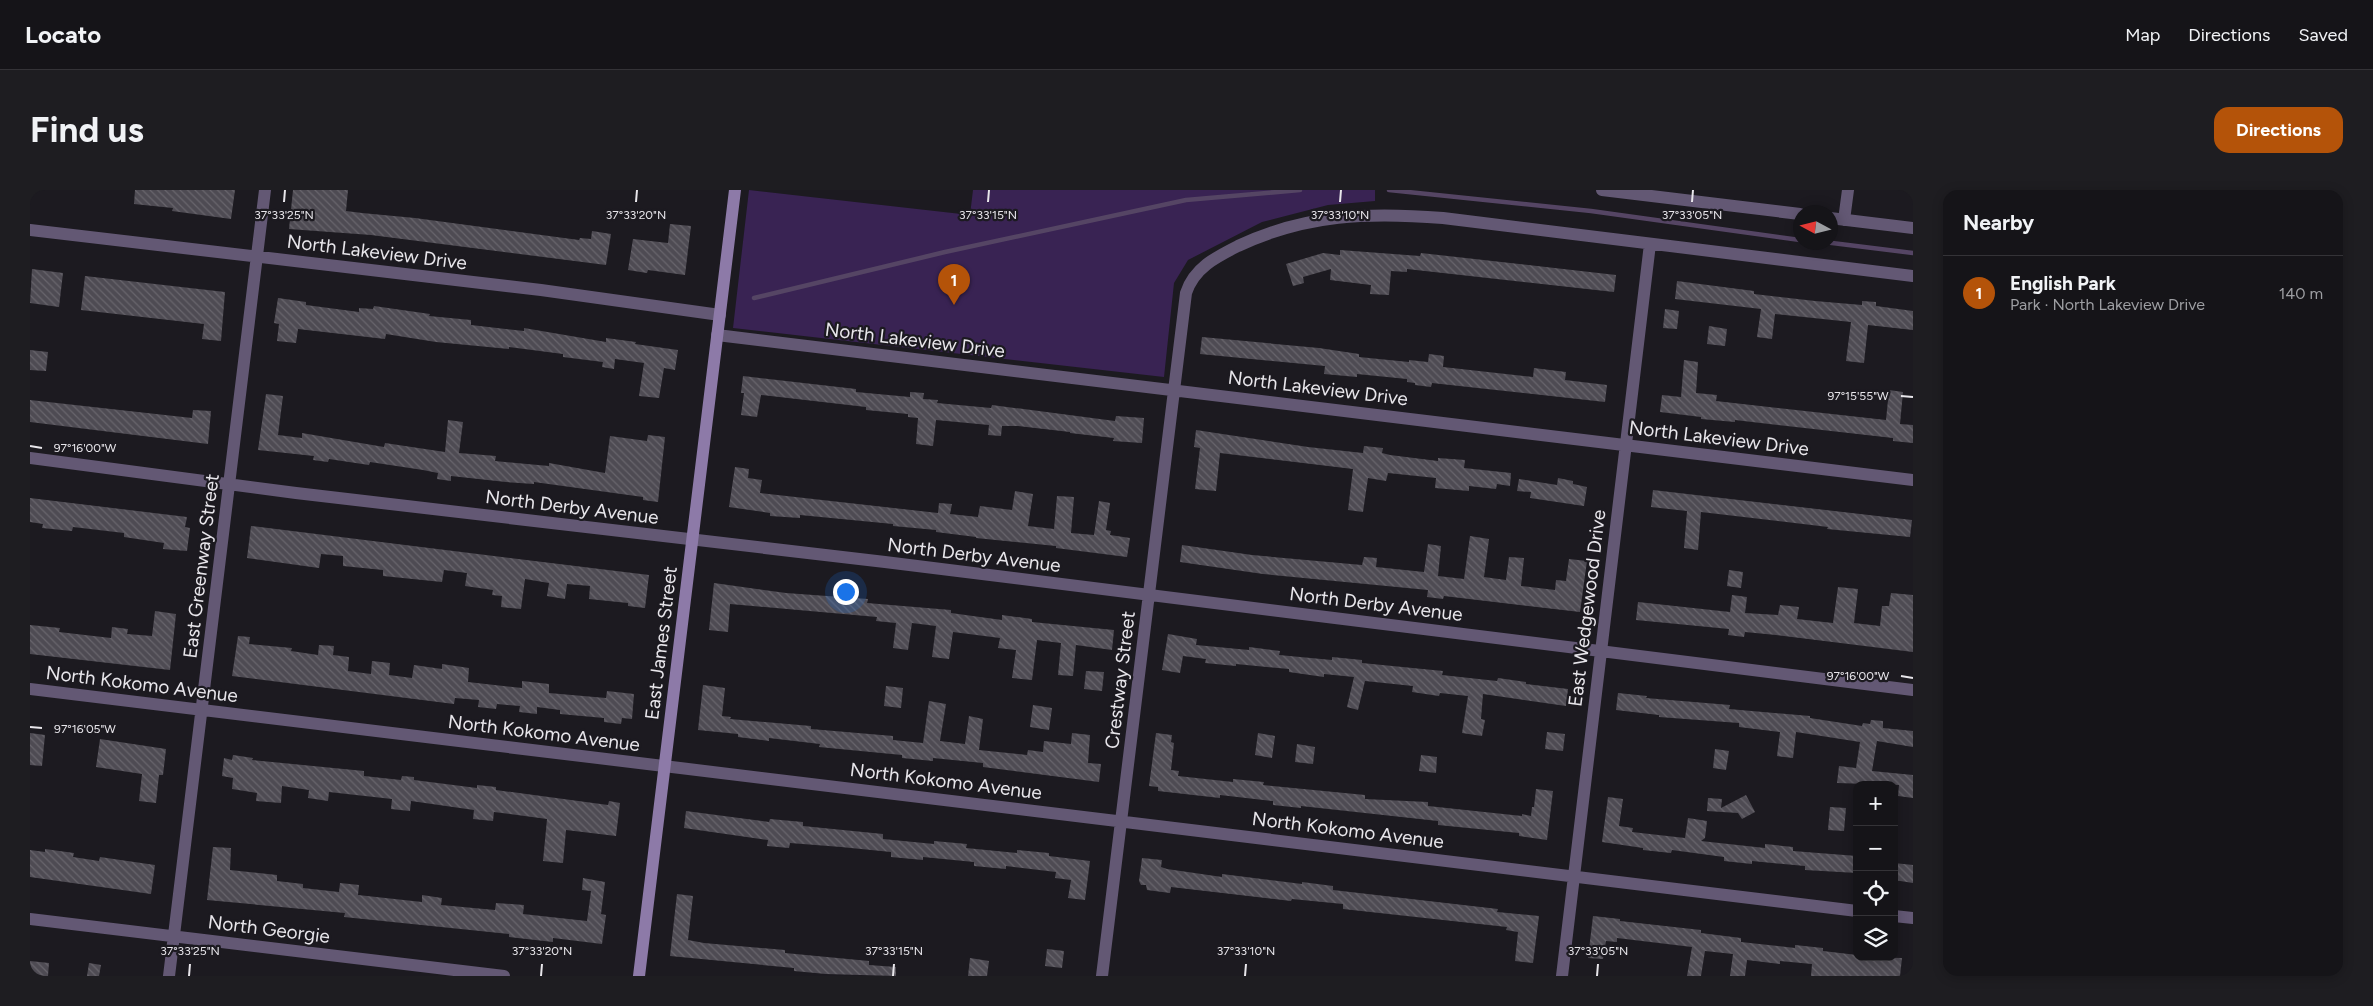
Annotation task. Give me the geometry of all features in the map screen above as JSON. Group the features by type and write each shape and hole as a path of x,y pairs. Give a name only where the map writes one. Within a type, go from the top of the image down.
{"street":[{"name":"East Greenway Street","path":"169,976 265,190"},
{"name":"East James Street","path":"639,976 735,190"},
{"path":"1602,190 1793,213"},
{"path":"1844,220 1848,190"},
{"name":"Crestway Street","path":"1102,976 1186,293 1190,282 1197,272 1215,258 1264,234 1306,222 1334,217 1374,214 1443,218 1650,244"},
{"path":"1838,219 1913,228"},
{"name":"North Lakeview Drive","path":"30,230 541,290 720,315"},
{"path":"1650,244 1913,276"},
{"name":"East Wedgewood Drive","path":"1562,976 1650,244"},
{"name":"North Lakeview Drive","path":"717,335 1913,480"},
{"name":"North Derby Avenue","path":"30,458 1913,690"},
{"name":"North Kokomo Avenue","path":"30,689 1853,911"},
{"path":"1898,916 1913,918"},
{"name":"North Georgie","path":"30,919 504,976"}],"shaded area":[{"path":"749,190 970,215 973,190 1375,190 1375,201 1328,205 1262,222 1188,260 1174,283 1164,377 733,328"}],"building":[{"path":"135,190 235,190 231,219 172,211 173,208 134,204"},
{"path":"293,190 348,190 346,211 415,218 579,240 580,238 591,239 592,231 611,234 606,265 371,235 289,229"},
{"path":"670,224 691,226 685,275 648,270 647,273 628,270 633,239 668,243"},
{"path":"1340,250 1420,256 1421,253 1616,275 1614,292 1407,269 1407,272 1391,271 1389,295 1370,294 1371,285 1330,280 1331,269 1303,277 1304,283 1293,286 1286,264 1323,253 1340,255"},
{"path":"32,269 63,273 59,307 30,303"},
{"path":"85,276 225,292 221,341 202,339 204,324 81,310"},
{"path":"1677,281 1754,291 1754,294 1815,301 1862,305 1862,301 1876,302 1876,306 1913,311 1913,330 1868,325 1864,363 1846,361 1851,322 1775,314 1772,339 1757,337 1761,309 1675,299"},
{"path":"278,298 306,302 306,305 359,312 359,308 373,309 374,306 430,314 429,316 471,320 471,325 524,331 524,328 606,342 606,338 636,342 635,344 678,350 675,370 664,368 659,398 639,396 644,363 615,359 614,369 602,367 603,362 563,357 563,354 509,347 509,349 436,342 386,334 385,339 298,329 296,343 277,341 279,324 274,323"},
{"path":"1665,309 1679,311 1677,329 1663,328"},
{"path":"1709,326 1727,329 1725,346 1707,344"},
{"path":"1202,337 1319,348 1359,354 1359,357 1409,362 1409,360 1428,362 1429,354 1444,356 1443,367 1533,377 1534,368 1566,372 1565,380 1607,385 1605,402 1432,383 1431,387 1415,385 1415,383 1407,382 1407,379 1357,374 1357,377 1324,374 1325,366 1200,354"},
{"path":"30,350 48,352 46,371 30,370"},
{"path":"1684,360 1698,362 1696,393 1717,395 1716,401 1886,420 1889,390 1903,392 1900,424 1913,425 1913,443 1893,441 1893,438 1735,420 1735,422 1701,419 1701,417 1660,412 1662,395 1681,397"},
{"path":"743,376 856,389 856,392 910,397 910,392 924,393 923,399 938,400 937,403 991,408 992,405 1115,421 1116,416 1144,418 1142,443 1113,441 1114,438 1018,426 1002,426 1001,436 988,435 989,425 936,420 933,446 916,444 918,418 908,417 908,414 866,410 866,407 761,395 757,417 741,415 744,393 741,393"},
{"path":"266,394 283,396 278,435 302,438 302,433 384,447 385,443 445,452 448,420 463,422 459,453 496,456 495,461 549,466 549,463 605,473 610,436 647,441 648,435 665,437 658,502 643,500 643,497 534,482 534,484 506,482 451,476 451,481 437,479 438,473 423,470 370,462 369,465 329,459 328,462 313,460 314,456 258,450"},
{"path":"30,400 192,418 193,410 211,411 208,444 30,422"},
{"path":"1196,430 1308,447 1363,453 1364,446 1383,448 1382,453 1390,455 1438,461 1438,458 1465,460 1464,468 1511,473 1510,486 1497,484 1496,489 1469,486 1469,491 1435,488 1436,478 1388,473 1386,481 1368,478 1363,512 1348,510 1353,469 1220,453 1216,491 1195,489 1200,448 1194,447"},
{"path":"735,467 749,469 748,478 762,480 760,493 938,513 939,503 952,504 950,514 978,517 980,506 1012,510 1015,491 1033,494 1028,526 1054,529 1057,496 1074,497 1071,533 1094,535 1099,501 1110,503 1106,530 1111,531 1110,535 1130,538 1127,557 1056,548 1056,546 976,538 936,532 936,530 893,526 893,524 800,515 800,518 770,516 770,513 729,507"},
{"path":"1558,478 1573,481 1573,484 1587,487 1584,506 1530,498 1531,492 1517,491 1519,479 1557,485"},
{"path":"1653,490 1912,520 1910,537 1827,529 1828,527 1701,512 1698,550 1684,548 1687,511 1651,507"},
{"path":"30,498 187,517 185,527 190,528 187,551 163,549 164,543 124,537 124,533 73,527 72,531 42,528 43,524 30,522"},
{"path":"251,526 649,575 645,608 628,606 628,603 589,599 590,586 567,584 565,599 547,596 549,583 525,579 521,609 501,607 502,596 492,595 493,590 465,586 467,573 444,570 442,582 383,576 383,570 343,566 343,556 321,554 319,568 247,558"},
{"path":"1470,536 1489,539 1484,577 1506,580 1509,557 1524,558 1521,586 1555,590 1556,580 1566,581 1569,559 1587,561 1580,612 1444,596 1443,599 1427,597 1428,590 1263,574 1180,562 1182,545 1252,555 1362,565 1364,557 1377,558 1376,567 1424,572 1428,544 1441,546 1438,576 1464,579"},
{"path":"1729,570 1743,572 1741,588 1727,586"},
{"path":"714,583 786,593 868,599 867,603 951,610 951,613 1002,620 1002,615 1032,619 1032,622 1114,630 1112,650 1076,645 1073,676 1058,675 1061,643 1037,640 1032,680 1012,678 1016,650 998,648 1000,638 953,632 949,659 932,657 936,626 912,623 908,650 893,648 896,623 876,621 877,617 730,604 728,632 709,630"},
{"path":"1838,587 1858,589 1854,623 1880,626 1882,606 1889,606 1891,593 1913,595 1913,652 1745,632 1744,637 1728,635 1729,629 1636,620 1638,602 1730,612 1732,595 1747,597 1745,613 1778,615 1780,605 1799,607 1797,619 1833,623"},
{"path":"155,611 176,614 170,670 30,654 30,625 60,628 59,632 111,638 112,627 128,629 127,634 152,636"},
{"path":"1168,634 1197,639 1196,645 1249,650 1249,647 1280,651 1279,655 1332,660 1332,657 1362,660 1362,663 1443,671 1442,675 1497,681 1498,678 1526,682 1526,684 1568,689 1566,706 1483,694 1481,719 1485,720 1482,736 1462,733 1468,696 1440,693 1439,696 1412,692 1413,686 1365,681 1358,710 1347,707 1354,677 1324,674 1324,677 1289,672 1289,669 1205,663 1206,659 1183,656 1180,673 1162,670"},
{"path":"238,636 250,637 249,644 292,648 291,651 318,655 319,645 334,646 333,655 349,657 348,671 371,674 372,661 390,663 389,675 412,678 414,665 442,669 442,664 469,668 468,682 522,688 522,681 549,684 549,693 606,698 607,691 634,694 632,719 622,718 621,724 604,722 604,718 560,714 560,710 537,707 537,714 519,712 520,706 497,704 496,709 478,707 479,700 455,698 454,704 232,676"},
{"path":"1086,671 1104,672 1102,691 1084,689"},
{"path":"703,685 725,688 722,716 731,717 730,719 811,726 811,729 893,736 893,740 923,743 929,701 946,704 940,741 965,744 969,716 983,719 979,750 1027,755 1028,750 1043,752 1044,741 1071,744 1072,733 1090,735 1088,763 1101,764 1099,782 983,767 983,763 933,758 933,761 902,758 902,755 819,747 820,744 769,738 769,741 738,737 738,734 698,730"},
{"path":"886,686 903,688 901,708 884,706"},
{"path":"1618,693 1647,696 1646,698 1730,705 1729,709 1810,716 1810,718 1862,726 1863,723 1870,724 1871,720 1883,721 1883,728 1913,731 1913,747 1877,741 1872,771 1913,775 1913,798 1898,796 1898,781 1837,783 1839,766 1856,768 1860,742 1796,732 1793,758 1777,756 1780,732 1739,727 1739,723 1659,717 1659,715 1616,710"},
{"path":"1033,705 1052,708 1049,730 1030,727"},
{"path":"1547,732 1565,734 1563,751 1545,749"},
{"path":"30,733 45,735 42,766 30,765"},
{"path":"1156,733 1172,735 1171,742 1174,743 1171,770 1179,771 1178,776 1233,782 1233,779 1264,782 1263,785 1365,795 1365,799 1428,802 1428,806 1522,816 1522,814 1531,816 1536,789 1553,791 1547,840 1519,836 1519,833 1438,825 1438,821 1301,806 1301,808 1273,805 1273,801 1220,795 1220,798 1158,791 1158,787 1149,786"},
{"path":"1258,733 1275,736 1272,758 1255,755"},
{"path":"100,739 166,749 163,775 159,775 156,803 139,801 142,774 96,767"},
{"path":"1297,744 1315,747 1313,764 1295,762"},
{"path":"1715,749 1729,751 1726,770 1713,768"},
{"path":"233,755 253,758 252,760 364,771 364,776 401,780 402,776 414,777 414,780 477,788 477,785 496,787 496,790 608,805 609,801 620,803 616,836 566,830 563,863 543,861 547,819 494,812 493,821 473,819 474,810 411,801 410,811 391,809 392,799 329,792 328,801 308,798 309,790 282,786 281,803 256,801 257,793 232,789 233,778 222,776 224,758 232,760"},
{"path":"1421,755 1437,757 1436,773 1419,771"},
{"path":"1746,795 1755,812 1742,819 1738,813 1707,811 1708,798 1722,799 1721,808"},
{"path":"1608,797 1623,799 1619,826 1633,828 1632,832 1685,838 1688,818 1707,821 1705,838 1701,841 1765,848 1765,844 1793,847 1793,851 1853,856 1853,873 1805,870 1805,866 1752,861 1752,864 1724,861 1724,857 1672,850 1671,853 1643,850 1643,848 1602,842"},
{"path":"1830,807 1846,808 1844,831 1828,830"},
{"path":"686,811 769,822 770,819 803,822 803,826 883,834 883,839 934,844 934,841 967,844 966,848 1017,853 1017,850 1049,853 1049,856 1090,861 1085,900 1068,898 1071,880 1055,878 1056,872 1006,866 1006,869 974,866 974,862 923,857 923,860 891,857 891,852 841,847 790,843 789,848 767,846 768,840 684,828"},
{"path":"213,847 231,848 230,870 277,875 277,881 303,884 303,888 339,892 340,883 359,885 358,895 422,902 422,895 442,898 441,905 495,910 496,903 524,905 523,914 587,921 591,891 582,890 583,878 605,882 601,914 606,915 602,944 553,938 553,942 509,937 509,934 344,917 345,913 207,900"},
{"path":"45,849 74,853 73,857 99,861 100,857 155,865 151,894 30,877 30,850 45,852"},
{"path":"1142,858 1162,860 1161,867 1167,869 1222,877 1222,874 1302,884 1302,882 1333,886 1333,890 1498,909 1497,912 1539,916 1533,963 1515,961 1518,932 1506,930 1507,927 1343,909 1343,904 1292,899 1291,901 1171,887 1170,893 1147,890 1146,885 1141,885 1139,881"},
{"path":"1898,863 1913,865 1913,883 1898,881"},
{"path":"677,894 693,896 688,940 785,950 785,953 869,961 869,965 896,967 896,976 826,974 794,971 794,968 670,956"},
{"path":"1593,916 1701,930 1701,933 1741,938 1741,942 1795,948 1795,945 1823,948 1823,951 1853,955 1853,961 1898,961 1898,958 1902,958 1900,976 1811,976 1812,964 1780,961 1780,964 1747,960 1745,976 1730,976 1733,954 1705,951 1701,976 1687,976 1692,947 1617,938 1617,942 1606,941 1603,959 1588,958"},
{"path":"1047,949 1064,951 1062,968 1045,966"},
{"path":"970,958 989,961 987,976 968,976"},
{"path":"30,961 49,963 48,976 30,976"},
{"path":"89,963 101,965 99,976 87,976"}],"waterway":[{"path":"754,298 945,252 1186,200 1300,190"},
{"path":"1389,190 1591,211 1793,239"},
{"path":"1838,244 1913,253"}],"place":[{"name":"English Park","path":"954,305"}]}
